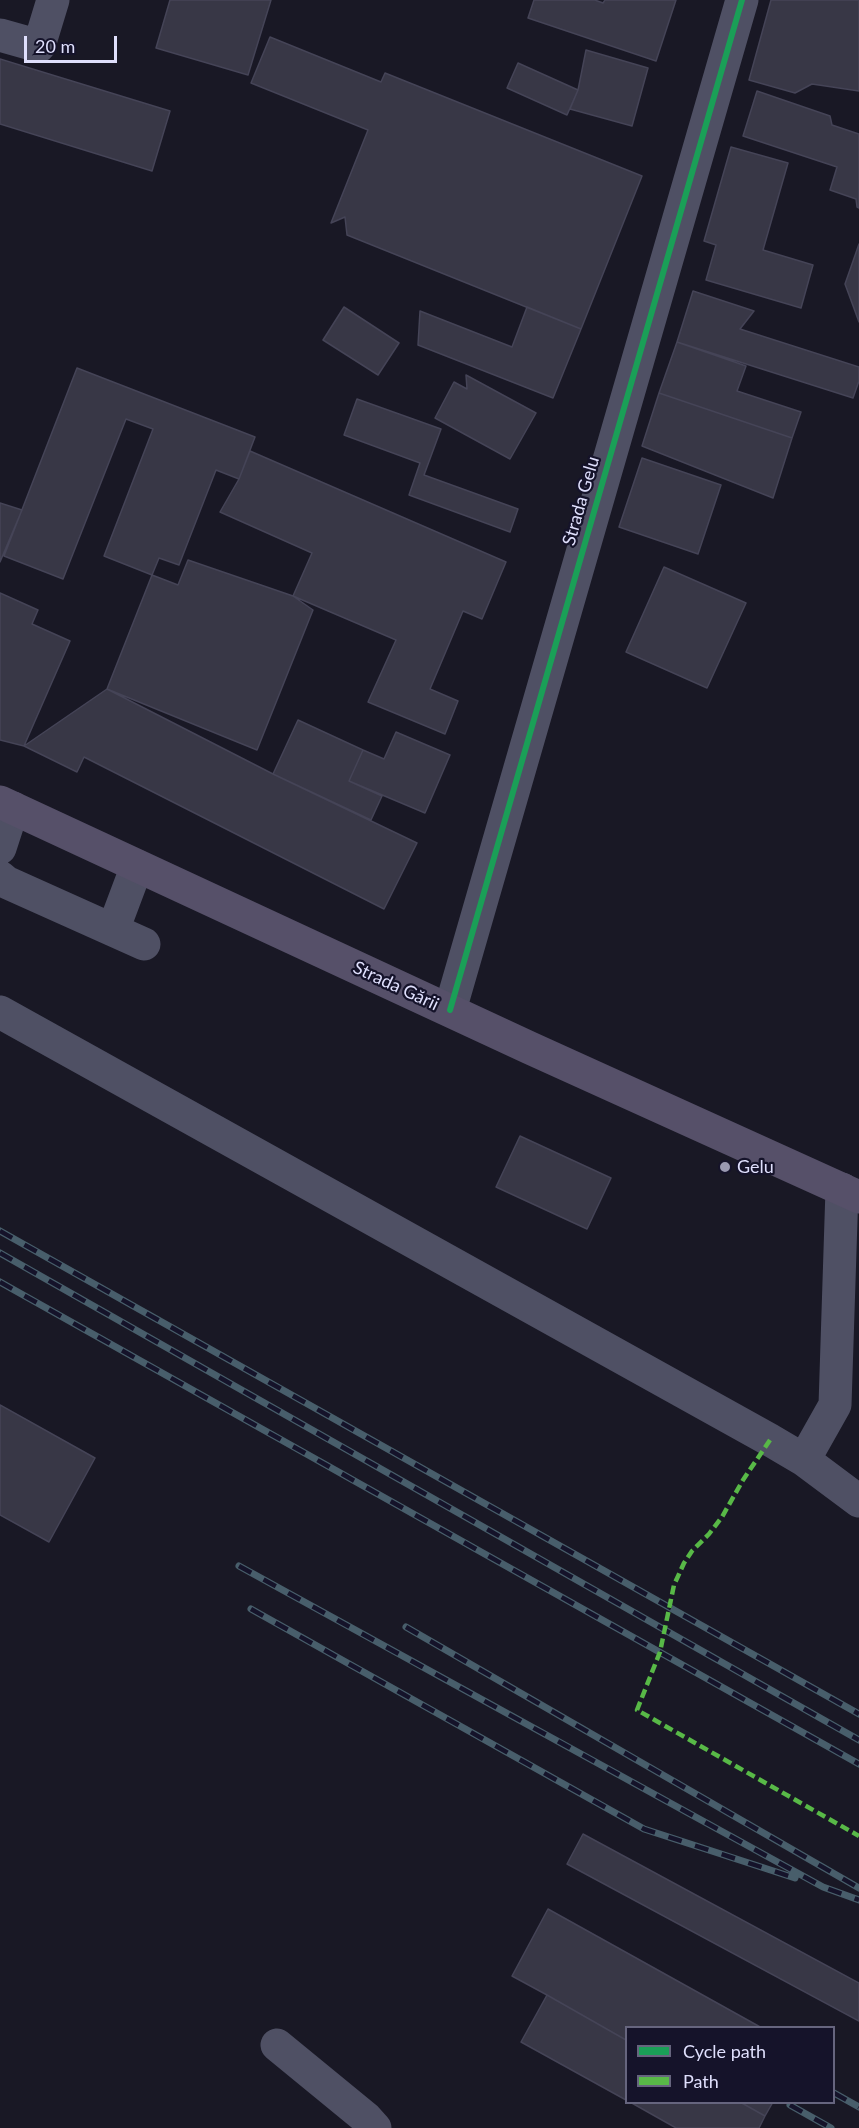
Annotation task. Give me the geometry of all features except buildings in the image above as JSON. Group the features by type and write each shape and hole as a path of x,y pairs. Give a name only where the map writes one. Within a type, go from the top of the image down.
{"main road":[{"name":"Strada Gării","path":"7,805 851,1193"}],"street":[{"path":"0,35 39,46 53,0"},
{"name":"Strada Gelu","path":"450,1010 742,0"},
{"path":"0,848 7,805"},
{"path":"113,930 137,866"},
{"path":"0,877 6,882 144,944"},
{"path":"0,1012 804,1460 859,1501"},
{"path":"804,1460 847,1412 851,1193"},
{"path":"277,2045 366,2118 375,2128"}],"railway":[{"path":"0,1231 859,1714"},
{"path":"0,1253 859,1740"},
{"path":"0,1282 859,1764"},
{"path":"239,1566 823,1887 859,1900"},
{"path":"251,1609 644,1829 795,1878"},
{"path":"406,1627 859,1888"},
{"path":"835,2094 859,2107"},
{"path":"790,2105 831,2128"}],"marked path":[{"path":"770,1440 722,1517 684,1563 674,1585 660,1652 637,1710 859,1836"}],"cycle path":[{"path":"450,1010 742,0"}],"place":[{"name":"Gelu","path":"725,1167"}]}
